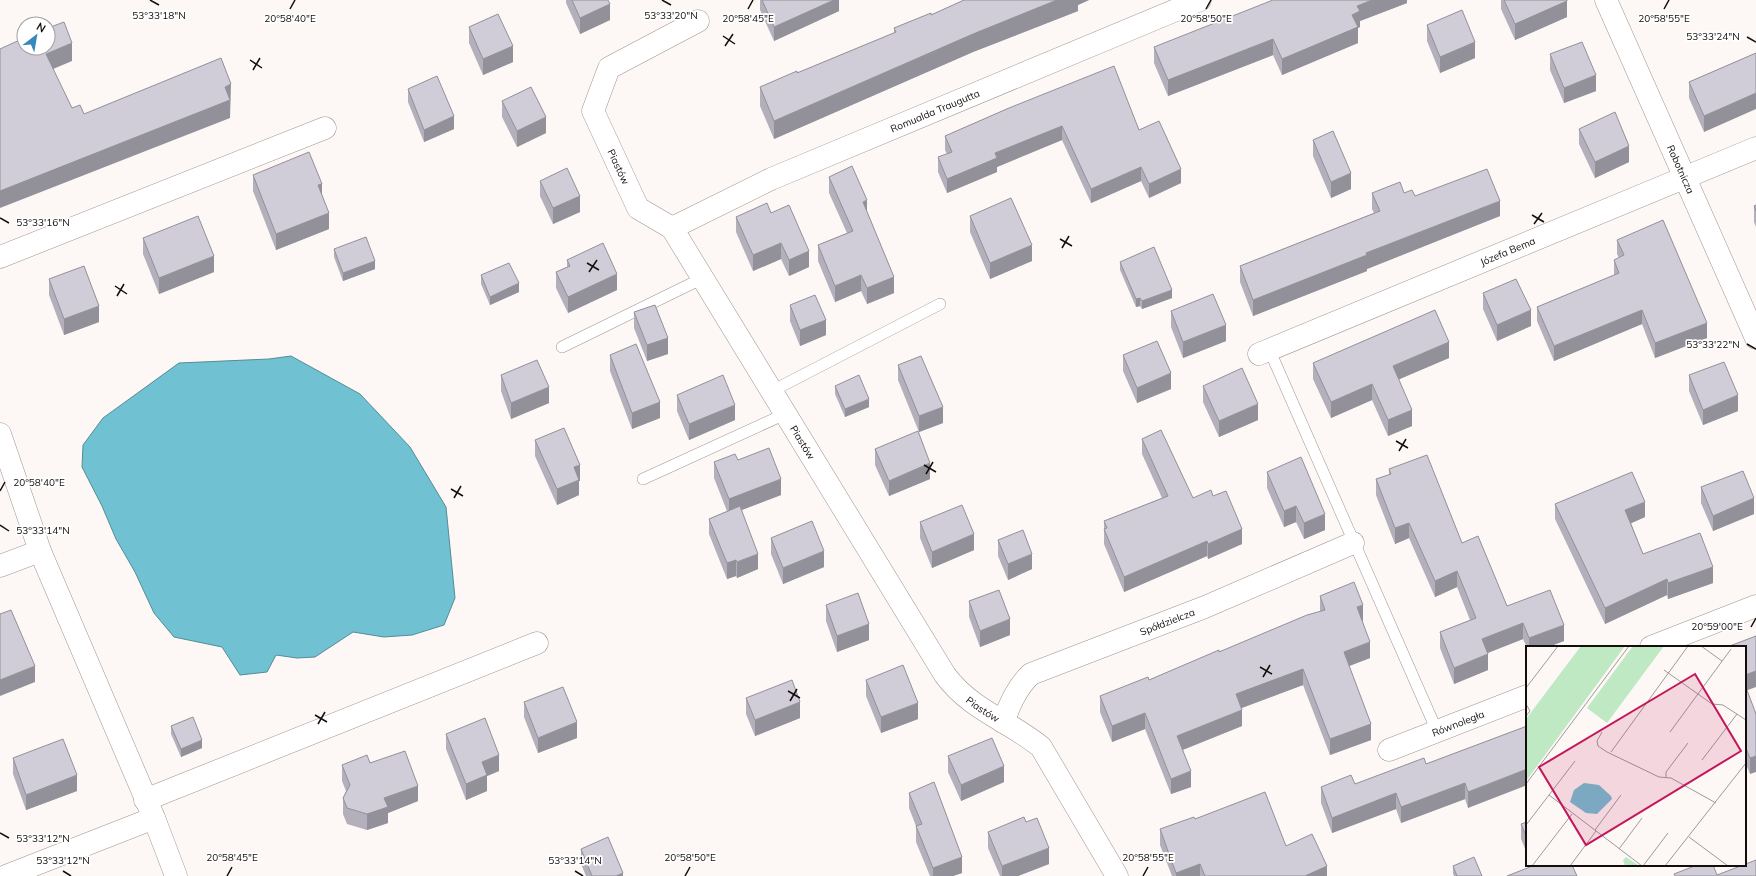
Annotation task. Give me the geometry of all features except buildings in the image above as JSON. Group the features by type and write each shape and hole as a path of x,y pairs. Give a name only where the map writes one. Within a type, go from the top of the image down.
{"street":[{"name":"Romualda Traugutta","path":"672,228 771,179 1200,0"},
{"name":"Robotnicza","path":"1606,0 1756,338"},
{"name":"Piastów","path":"698,21 610,68 592,111 638,208 672,228 785,414 956,689 973,704 1028,736 1041,746 1116,876"},
{"path":"0,257 325,128"},
{"name":"Józefa Bema","path":"1264,351 1756,148"},
{"path":"0,434 40,550 176,876"},
{"name":"Spółdzielcza","path":"1003,722 1013,697 1031,674 1206,607 1353,542"},
{"path":"0,566 40,550"},
{"path":"1654,646 1756,606"},
{"path":"6,876 149,809 537,643"},
{"name":"Równoległa","path":"1389,750 1526,696"}],"lane":[{"path":"562,347 703,278"},
{"path":"772,391 940,304"},
{"path":"1264,351 1353,542 1437,731"},
{"path":"643,480 785,414"}],"water":[{"path":"291,356 360,394 410,447 446,507 455,598 444,625 412,635 384,637 353,632 315,657 297,658 276,655 267,672 240,675 222,647 174,637 154,613 135,572 116,539 102,506 82,467 83,445 103,418 179,363 269,359"}]}
